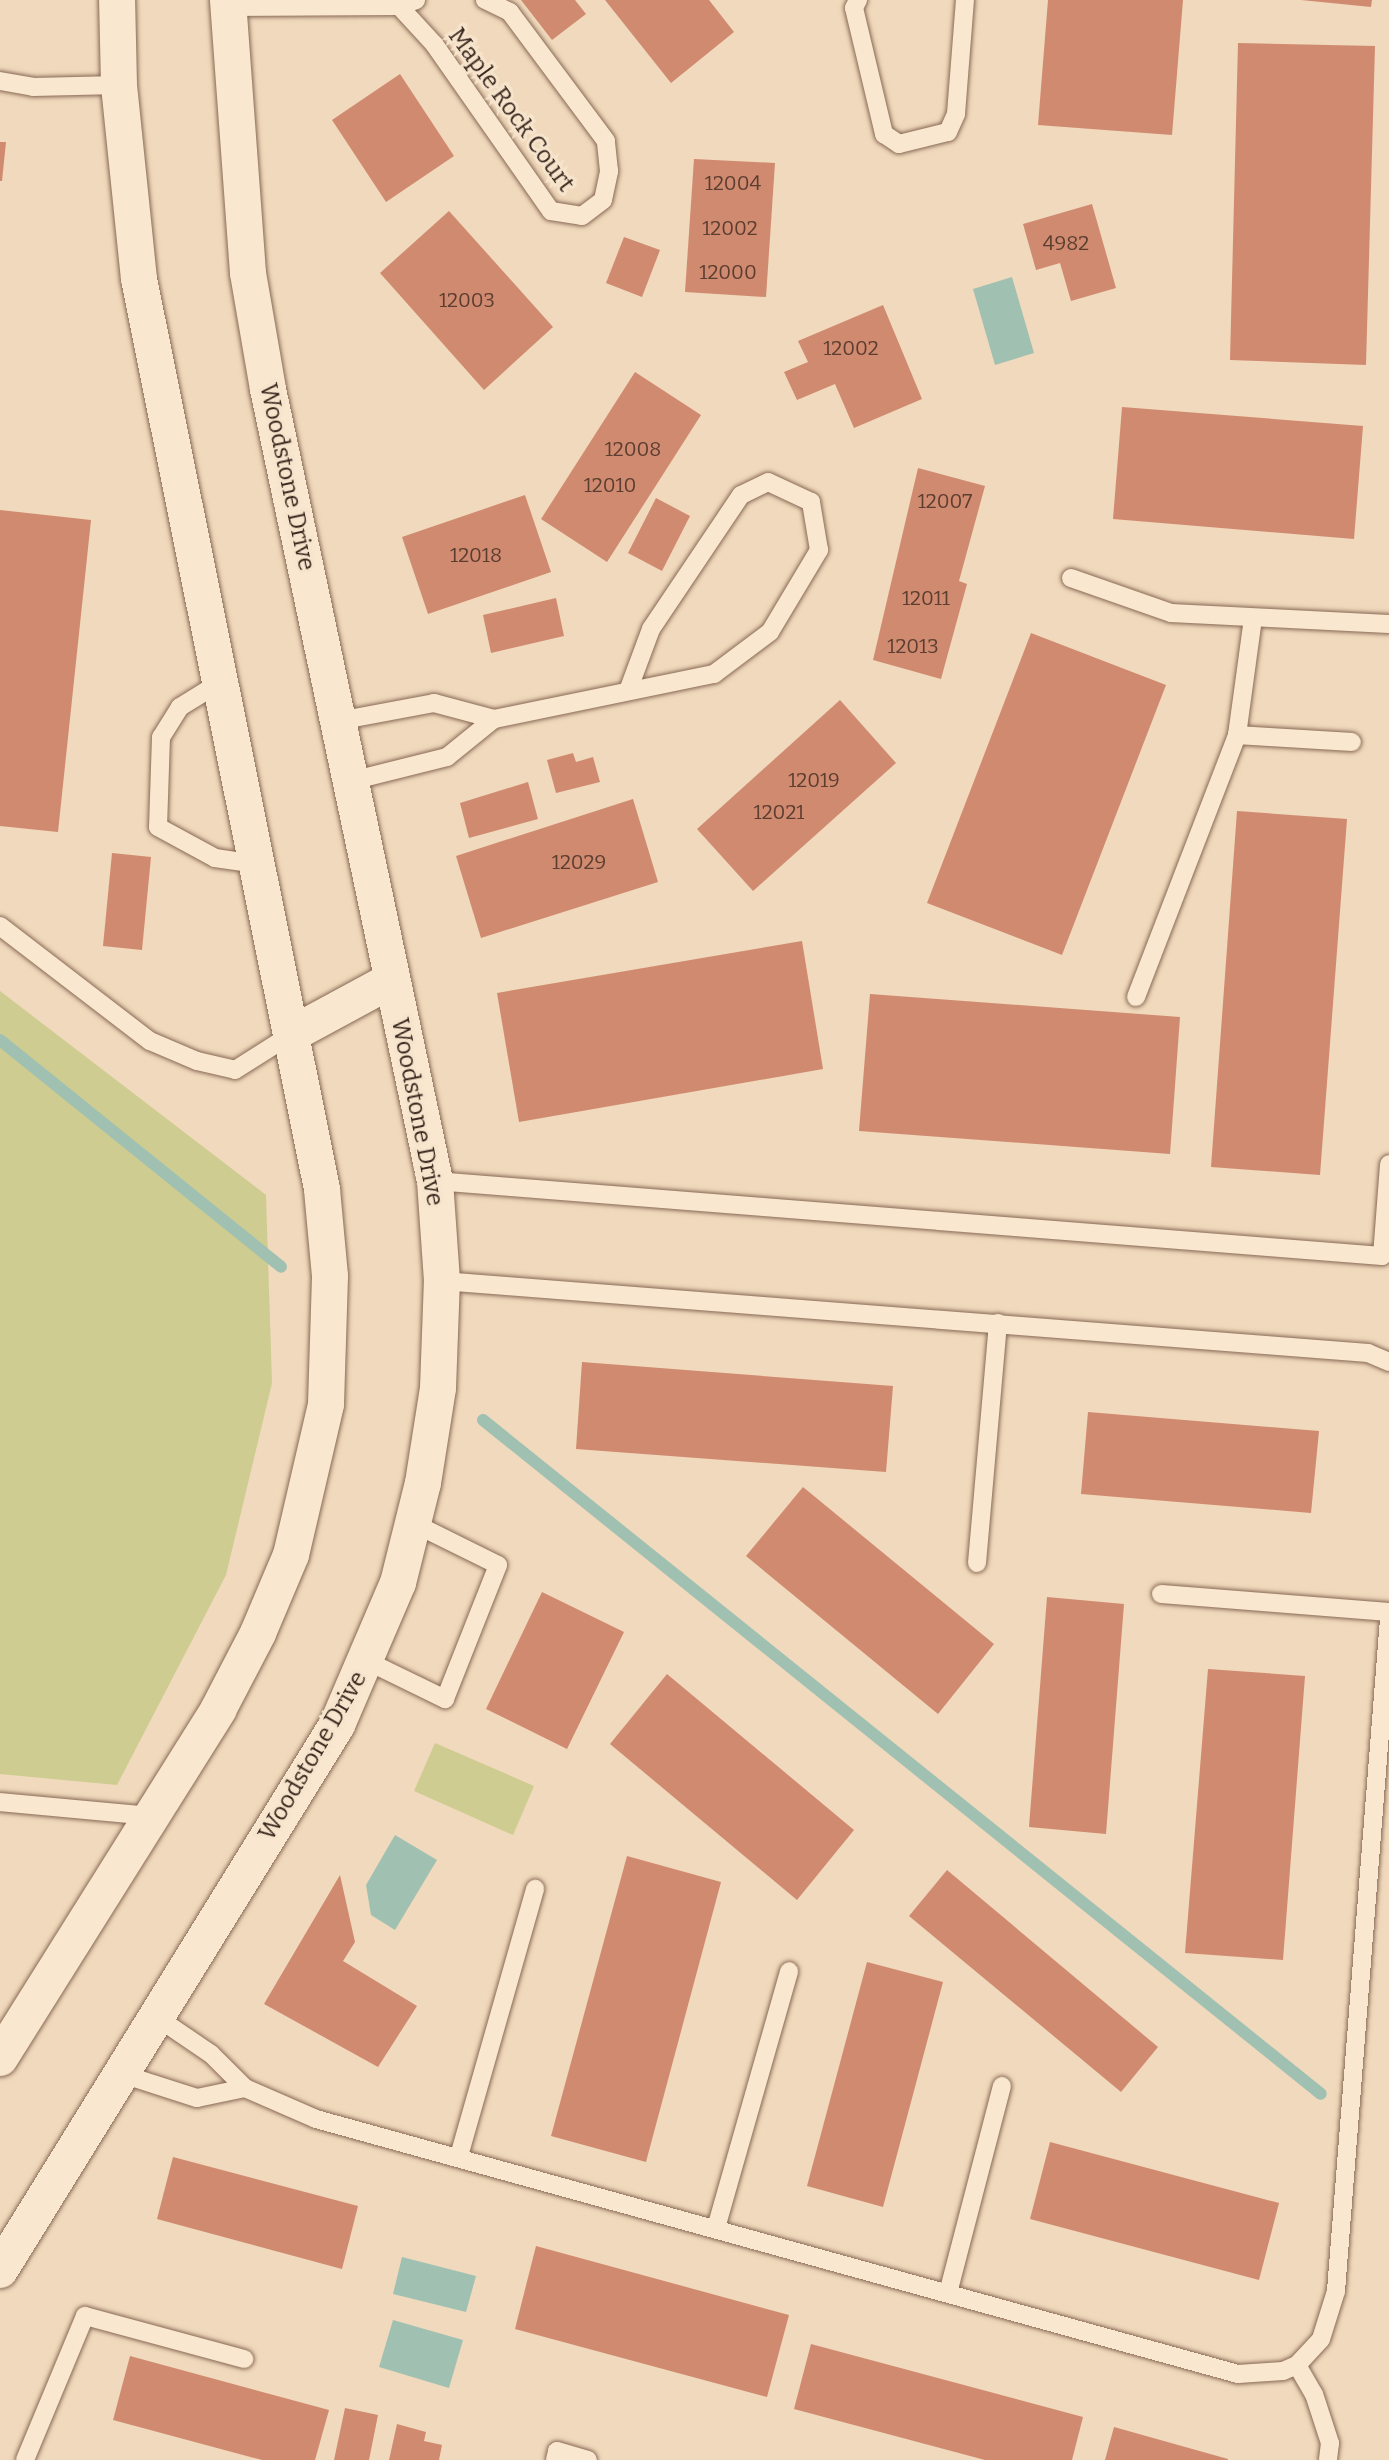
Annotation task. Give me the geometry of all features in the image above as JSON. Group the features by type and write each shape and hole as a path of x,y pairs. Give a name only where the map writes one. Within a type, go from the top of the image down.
{"street":[{"path":"0,2058 218,1710 291,1555 326,1404 329,1261 322,1189 139,279 119,85 117,0"},
{"name":"Woodstone Drive","path":"0,2270 337,1725 398,1583 413,1523 438,1388 442,1281 435,1181 248,273 228,4"},
{"path":"292,1034 392,980"}],"lane":[{"name":"Maple Rock Court","path":"407,3 551,211 582,216 603,200 609,171 606,141 510,12 485,0"},
{"path":"858,0 854,8 884,134 899,144 948,132 956,114 965,0"},
{"path":"228,4 407,3"},
{"path":"0,81 33,87 119,85"},
{"path":"351,781 447,757 494,719 629,688 714,674 770,632 819,550 811,502 768,482 741,495 651,629 629,688"},
{"path":"1071,578 1171,613 1389,624"},
{"path":"1136,997 1237,735 1253,618"},
{"path":"219,683 180,707 161,737 158,827 215,858 256,864"},
{"path":"338,721 434,703 494,719"},
{"path":"1237,735 1352,742"},
{"path":"0,926 150,1041 197,1061 235,1070 292,1034"},
{"path":"435,1181 1382,1256 1389,1164"},
{"path":"442,1281 1368,1353 1389,1362"},
{"path":"977,1563 998,1323"},
{"path":"367,1661 445,1699 498,1565 413,1523"},
{"path":"1161,1594 1389,1612"},
{"path":"155,2016 211,2054 245,2088 316,2119 459,2156 1238,2374 1267,2374 1297,2365 1321,2339 1336,2291 1389,1619"},
{"path":"0,1802 152,1816"},
{"path":"459,2156 535,1889"},
{"path":"716,2228 789,1971"},
{"path":"119,2073 197,2098 245,2088"},
{"path":"948,2293 1002,2086"},
{"path":"25,2460 85,2316 244,2359"},
{"path":"1297,2365 1314,2394 1330,2443 1328,2460"},
{"path":"555,2460 557,2451 588,2460"}],"shaded area":[{"path":"1012,277 1034,353 995,365 973,289"},
{"path":"0,991 266,1195 272,1383 226,1575 117,1785 0,1774"},
{"path":"435,1743 534,1786 513,1835 414,1791"},
{"path":"395,1835 437,1860 395,1930 371,1915 366,1885"},
{"path":"402,2257 476,2276 466,2312 393,2294"},
{"path":"393,2320 463,2340 449,2388 379,2367"}],"building":[{"path":"521,0 575,0 586,14 552,40"},
{"path":"605,0 709,0 734,32 671,83"},
{"path":"1048,0 1183,0 1172,135 1038,125"},
{"path":"1301,0 1372,0 1371,7"},
{"path":"1238,43 1375,46 1366,365 1230,360"},
{"path":"400,74 454,156 386,202 332,120"},
{"path":"0,142 6,142 2,181 0,181"},
{"path":"694,159 775,163 766,297 685,292"},
{"path":"1092,204 1116,288 1071,301 1060,263 1036,270 1023,224"},
{"path":"449,211 553,327 484,390 380,273"},
{"path":"624,237 660,250 642,297 606,283"},
{"path":"883,305 922,399 854,428 835,384 797,400 784,372 808,362 798,341"},
{"path":"635,372 701,415 607,562 541,519"},
{"path":"1122,407 1363,426 1354,539 1113,519"},
{"path":"918,468 985,486 959,581 967,584 941,679 873,660"},
{"path":"525,495 551,572 428,614 402,537"},
{"path":"656,498 690,516 662,571 628,553"},
{"path":"0,510 91,520 58,832 0,826"},
{"path":"556,598 564,636 491,653 483,615"},
{"path":"1031,633 1166,685 1062,955 927,903"},
{"path":"840,700 896,763 753,891 697,829"},
{"path":"573,753 576,762 593,757 600,782 556,793 547,760"},
{"path":"528,782 538,819 469,838 460,803"},
{"path":"633,799 658,882 481,938 456,856"},
{"path":"1237,811 1347,819 1320,1175 1211,1167"},
{"path":"112,853 151,857 142,950 103,946"},
{"path":"802,941 823,1069 519,1122 497,993"},
{"path":"870,994 1180,1017 1170,1154 859,1131"},
{"path":"582,1362 893,1386 886,1472 576,1449"},
{"path":"1088,1412 1319,1431 1311,1513 1081,1494"},
{"path":"803,1487 994,1644 938,1714 746,1556"},
{"path":"542,1592 624,1632 567,1749 486,1709"},
{"path":"1047,1597 1124,1604 1106,1834 1029,1827"},
{"path":"1208,1669 1305,1676 1283,1960 1185,1953"},
{"path":"667,1674 854,1830 797,1900 610,1744"},
{"path":"627,1856 721,1882 646,2162 551,2136"},
{"path":"947,1870 1158,2047 1121,2092 909,1916"},
{"path":"340,1875 355,1942 343,1961 417,2006 378,2067 264,2004"},
{"path":"867,1962 943,1982 883,2207 807,2186"},
{"path":"1050,2142 1279,2203 1259,2280 1030,2219"},
{"path":"173,2157 358,2206 342,2269 157,2219"},
{"path":"536,2246 789,2315 767,2397 515,2329"},
{"path":"811,2344 1083,2417 1072,2460 985,2460 794,2409"},
{"path":"130,2356 329,2410 315,2460 262,2460 113,2420"},
{"path":"345,2408 378,2415 369,2460 334,2460"},
{"path":"397,2424 426,2432 424,2441 442,2445 439,2460 389,2460"},
{"path":"1114,2427 1228,2459 1228,2460 1105,2460"}],"waterway":[{"path":"0,1040 281,1267"},
{"path":"483,1420 1321,2094"}]}
